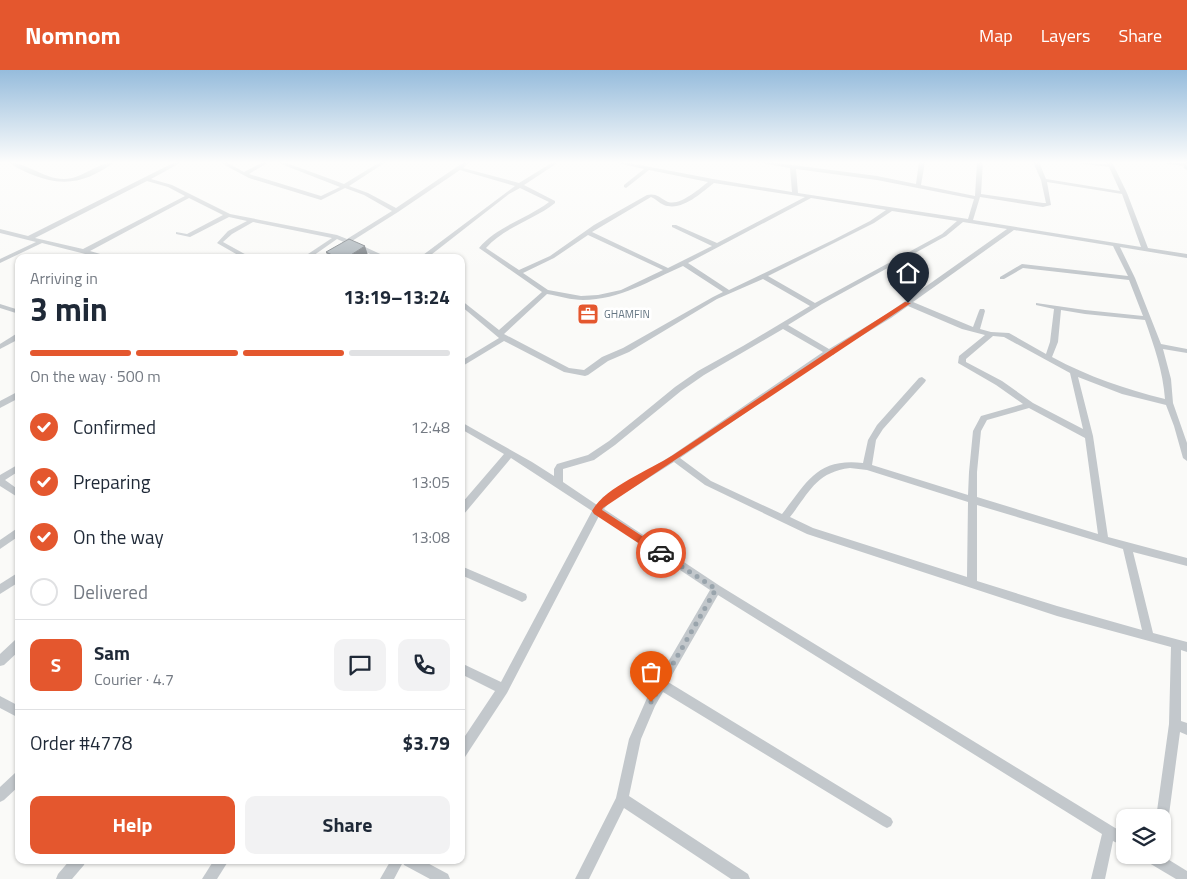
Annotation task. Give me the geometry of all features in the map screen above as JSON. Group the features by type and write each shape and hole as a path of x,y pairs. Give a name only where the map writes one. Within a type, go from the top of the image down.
{"street":[{"path":"29,238 108,200"},
{"path":"85,251 181,200"},
{"path":"196,200 228,215 338,237 378,254"},
{"path":"376,200 396,212"},
{"path":"348,240 414,200"},
{"path":"427,254 499,200"},
{"path":"546,200 552,203 484,244 482,248 546,292 581,298 598,297 623,290 666,269 683,263 804,200"},
{"path":"519,273 552,257 587,232 642,200"},
{"path":"660,200 667,204 680,203 685,200"},
{"path":"830,200 1187,256"},
{"path":"559,484 558,469 560,466 591,458 612,444 683,385 815,306 966,221 976,200"},
{"path":"1001,200 1046,205 1049,204 1049,200"},
{"path":"1127,200 1145,249"},
{"path":"465,305 502,336 567,370 579,373 586,372 605,359 626,350 728,292 872,222 891,208"},
{"path":"178,233 188,236 228,215"},
{"path":"241,254 220,243 222,239 252,220"},
{"path":"674,226 717,246"},
{"path":"465,748 503,689 597,511 606,500 674,458 908,303 1013,228"},
{"path":"0,230 97,254"},
{"path":"587,232 666,269"},
{"path":"311,254 338,237"},
{"path":"0,261 42,241"},
{"path":"1116,245 1132,278 1145,318 1158,346 1167,380 1169,404 1187,456"},
{"path":"683,263 728,292"},
{"path":"1002,278 1022,266 1132,278"},
{"path":"763,276 815,306"},
{"path":"465,362 502,336 546,292"},
{"path":"908,303 976,330 1010,337 1073,372 1125,392 1169,404"},
{"path":"1038,304 1145,318"},
{"path":"0,306 15,311"},
{"path":"1048,359 1054,342 1058,308"},
{"path":"976,330 982,311"},
{"path":"784,326 830,353"},
{"path":"991,334 962,358 961,362 999,383 1030,405 1090,436"},
{"path":"0,346 15,338"},
{"path":"1158,346 1187,351"},
{"path":"1073,372 1090,436 1104,540"},
{"path":"867,467 872,440 880,427 922,380"},
{"path":"0,406 15,397"},
{"path":"972,583 974,472 980,424 984,418 992,414 1030,405"},
{"path":"465,427 559,484 716,589 1116,835"},
{"path":"465,506 510,453"},
{"path":"674,458 708,483 783,519 855,546 1056,611 1182,646 1175,724 1164,809"},
{"path":"783,519 809,484 820,474 842,464 867,467 1104,540 1187,562"},
{"path":"15,470 0,480 15,492"},
{"path":"0,545 15,534"},
{"path":"1127,546 1148,637"},
{"path":"465,572 522,597"},
{"path":"0,590 15,579"},
{"path":"582,879 622,799 635,739 651,702 716,589"},
{"path":"0,662 15,648"},
{"path":"465,670 503,689"},
{"path":"661,684 887,822"},
{"path":"0,702 15,710"},
{"path":"1175,724 1187,729"},
{"path":"0,796 15,781"},
{"path":"622,799 743,879"},
{"path":"1098,879 1109,831"},
{"path":"63,879 76,864"},
{"path":"209,879 219,864"},
{"path":"387,879 396,864"},
{"path":"416,864 442,879"},
{"path":"1166,864 1187,878"}],"building":[{"path":"349,239 365,246 352,254 330,254 326,252"}],"way so far":[{"path":"651,702 716,589 661,553"}],"place":[{"name":"GHAMFIN","path":"588,314"}],"route":[{"path":"661,553 597,511 600,505 820,361 835,348 908,303"}]}
